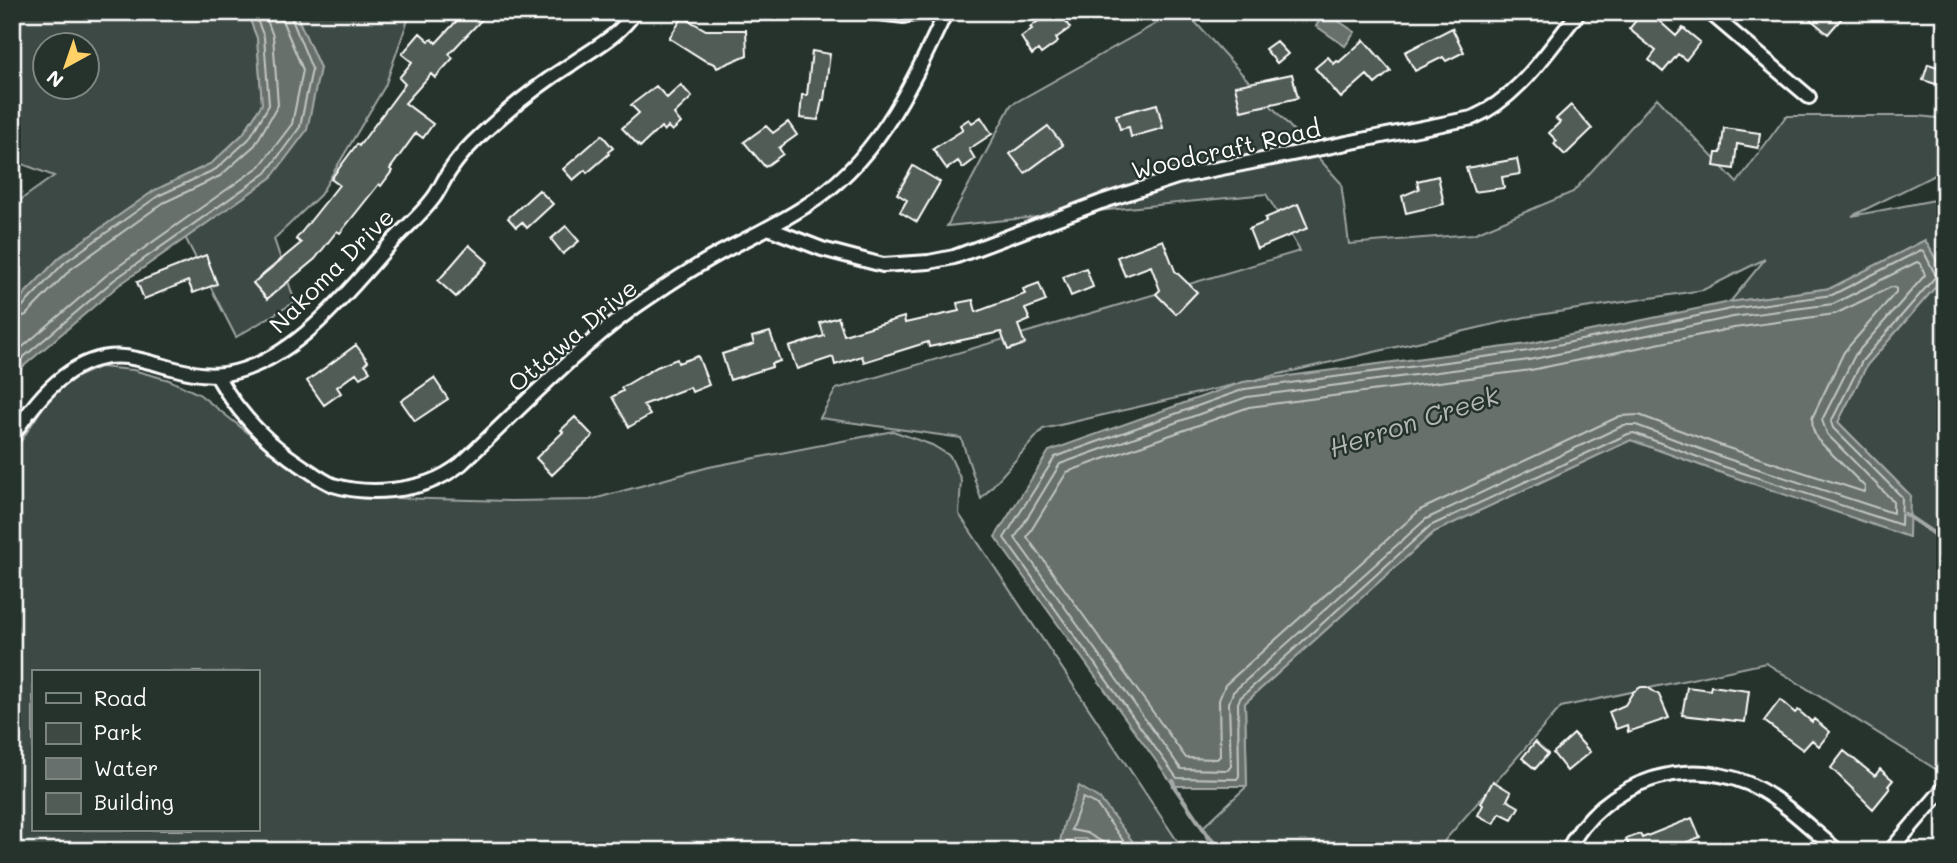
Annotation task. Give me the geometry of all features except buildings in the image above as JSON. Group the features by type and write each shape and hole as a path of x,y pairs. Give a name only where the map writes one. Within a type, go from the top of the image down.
{"street":[{"name":"Nakoma Drive","path":"12,437 36,402 56,381 78,368 100,360 124,357 199,375 217,376 278,354 335,304 424,209 451,169 474,142 550,78 603,44 635,12"},
{"path":"869,12 904,16 926,12"},
{"name":"Ottawa Drive","path":"217,376 236,407 259,433 284,455 330,484 363,491 381,491 421,486 442,477 461,464 590,344 635,307 717,255 806,207 834,185 878,137 904,100 946,12"},
{"name":"Woodcraft Road","path":"768,228 822,249 883,265 954,257 1101,202 1177,177 1472,118 1495,106 1516,88 1579,12"},
{"path":"1709,12 1809,97"},
{"path":"1567,851 1590,817 1615,796 1645,780 1679,773 1696,773 1730,778 1761,790 1838,851"},
{"path":"1890,851 1945,786"}],"green space":[{"path":"12,12 247,12 257,38 262,104 243,134 212,163 155,190 60,257 12,307 12,206 54,176 12,160"},
{"path":"295,12 405,12 409,17 385,86 320,195 274,239 295,302 236,337 185,237 271,178 320,68"},
{"path":"1177,12 1186,12 1341,183 1349,244 1473,234 1573,192 1657,98 1737,183 1786,116 1919,116 1945,119 1945,170 1852,216 1945,198 1945,274 1925,240 1831,288 1730,302 1765,259 1703,290 1525,317 1043,429 981,499 961,438 820,418 836,389 1300,251 1266,194 947,226 1011,105"},
{"path":"1945,276 1945,775 1766,663 1561,707 1445,840 1440,851 1213,851 1202,828 1247,786 1245,703 1434,532 1631,440 1716,471 1910,495 1838,422 1867,365"},
{"path":"100,367 133,370 169,380 199,394 296,471 325,488 352,497 590,500 709,467 893,431 932,445 950,456 961,480 959,514 1184,851 12,851 12,455 45,404 67,381"}],"water":[{"path":"247,12 295,12 320,68 307,130 271,178 119,285 12,376 12,307 60,257 155,190 212,163 243,134 262,104 257,38"},
{"path":"1325,12 1355,32 1345,46 1316,26"},
{"path":"1925,240 1945,276 1867,365 1838,422 1910,495 1909,537 1631,440 1434,532 1245,703 1247,786 1174,786 995,537 1049,451 1243,382 1527,344 1730,302 1831,288"},
{"path":"1079,786 1100,799 1140,851 1105,851 1085,839 1074,839 1067,851 1058,851 1064,823"}],"waterway":[{"name":"Herron Creek","path":"1905,514 1945,541"},
{"name":"Herron Creek","path":"1173,781 1207,834 1223,851"}]}
